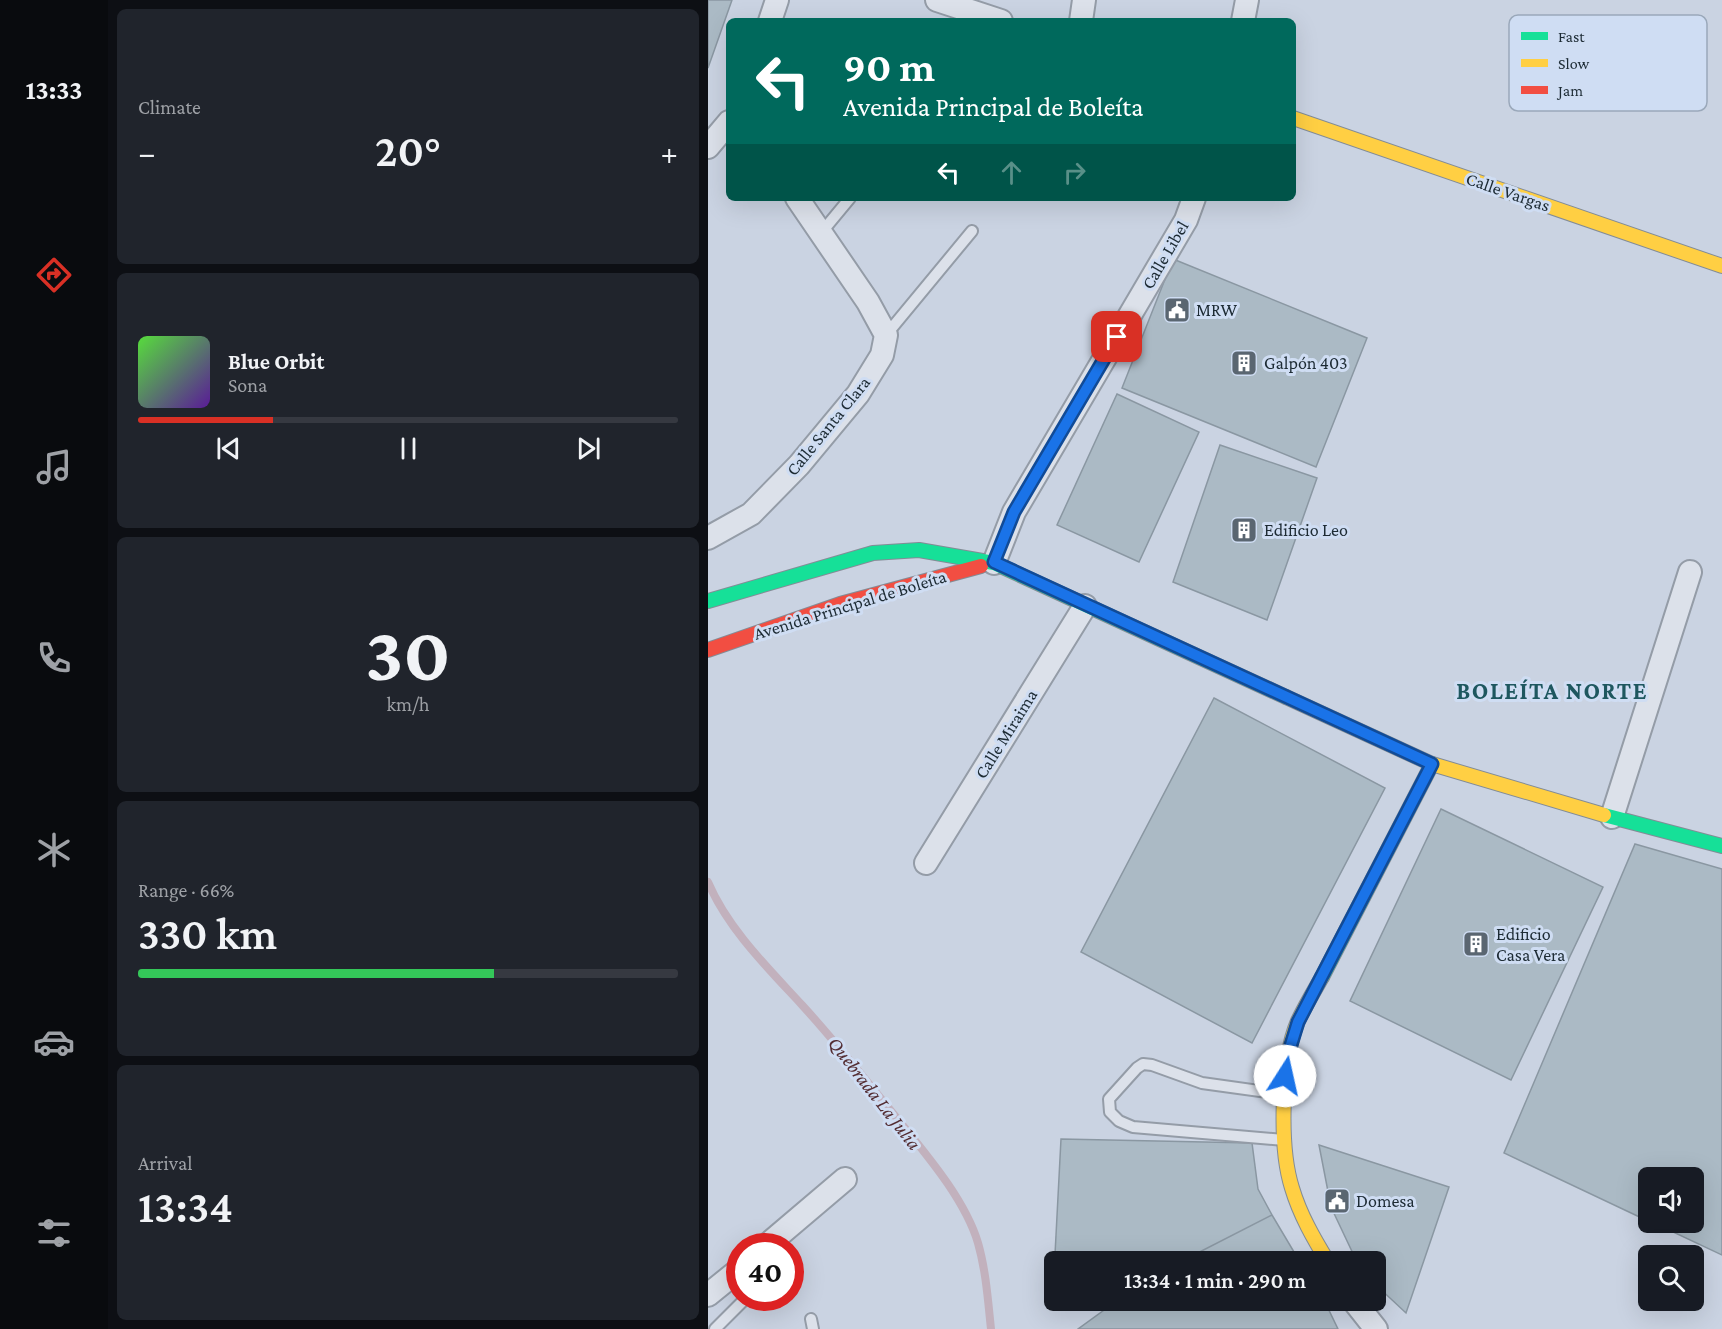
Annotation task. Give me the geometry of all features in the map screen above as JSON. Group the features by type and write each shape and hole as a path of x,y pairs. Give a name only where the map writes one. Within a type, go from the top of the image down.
{"street":[{"path":"771,18 777,0"},
{"path":"937,0 992,18"},
{"path":"1081,18 1084,0"},
{"path":"1244,18 1247,0"},
{"name":"Calle Vargas","path":"1296,119 1722,266"},
{"path":"708,147 726,126"},
{"path":"798,201 868,303 886,335"},
{"name":"Calle Libel","path":"994,562 1014,512 1186,220 1193,201"},
{"name":"Calle Santa Clara","path":"708,538 751,514 799,465 858,394 882,355 886,335"},
{"name":"Avenida Principal de Boleíta","path":"708,601 873,553 919,550 994,562 1085,606 1432,764 1612,817"},
{"name":"Avenida Principal de Boleíta","path":"708,650 840,604 994,562"},
{"path":"1690,572 1612,817 1722,846"},
{"name":"Calle Miraima","path":"926,863 1085,606"},
{"path":"1321,1251 1309,1232 1289,1178 1284,1095 1290,1048 1298,1022 1432,764"},
{"path":"781,1233 845,1179"},
{"path":"708,1295 726,1280"},
{"path":"1362,1311 1376,1329"}],"lane":[{"path":"820,233 847,201"},
{"path":"886,335 972,231"},
{"path":"1284,1095 1202,1083 1152,1065 1143,1064 1109,1099 1110,1112 1119,1121 1133,1127 1286,1140"},
{"path":"714,1329 733,1311"}],"building":[{"path":"708,0 732,0 708,68"},
{"name":"Galpón 403","path":"1173,259 1367,338 1316,467 1122,388"},
{"path":"1117,394 1199,432 1139,562 1057,525"},
{"name":"Edificio Leo","path":"1220,445 1317,478 1267,620 1173,582"},
{"path":"1214,698 1385,788 1252,1043 1081,952"},
{"name":"Edificio Casa Vera","path":"1441,809 1603,887 1511,1080 1350,1001"},
{"path":"1635,844 1722,869 1722,1255 1675,1233 1704,1233 1704,1167 1638,1167 1638,1216 1504,1153"},
{"path":"1061,1139 1252,1143 1258,1189 1272,1215 1202,1251 1056,1251"},
{"path":"1319,1145 1449,1187 1406,1313 1386,1294 1386,1251 1352,1251 1331,1207"},
{"path":"1272,1215 1293,1251 1202,1251"},
{"path":"1103,1311 1329,1311 1338,1329 1078,1329"}],"waterway":[{"name":"Quebrada La Julia","path":"708,882 726,916 738,932 850,1060 954,1193 972,1226 981,1254 991,1329"}],"traffic: fast":[{"path":"708,601 873,553 919,550 994,563 1286,697"},
{"path":"1322,977 1432,764"},
{"path":"1604,815 1722,846"}],"traffic: slow":[{"path":"1296,119 1722,266"},
{"path":"1286,697 1432,764 1604,815"},
{"path":"1322,977 1298,1021 1292,1038 1284,1104 1285,1150 1292,1188 1299,1208 1322,1251"}],"traffic: jam":[{"path":"708,650 840,604 981,566"}],"place":[{"name":"MRW","path":"1177,310"},
{"name":"Galpón 403","path":"1244,363"},
{"name":"Edificio Leo","path":"1244,530"},
{"name":"Edificio Casa Vera","path":"1476,944"},
{"name":"Domesa","path":"1337,1201"}],"district":[{"name":"BOLEÍTA NORTE","path":"1552,691"}],"route":[{"path":"1117,337 1014,512 994,562 1085,606 1432,764 1298,1022 1285,1076"}]}
